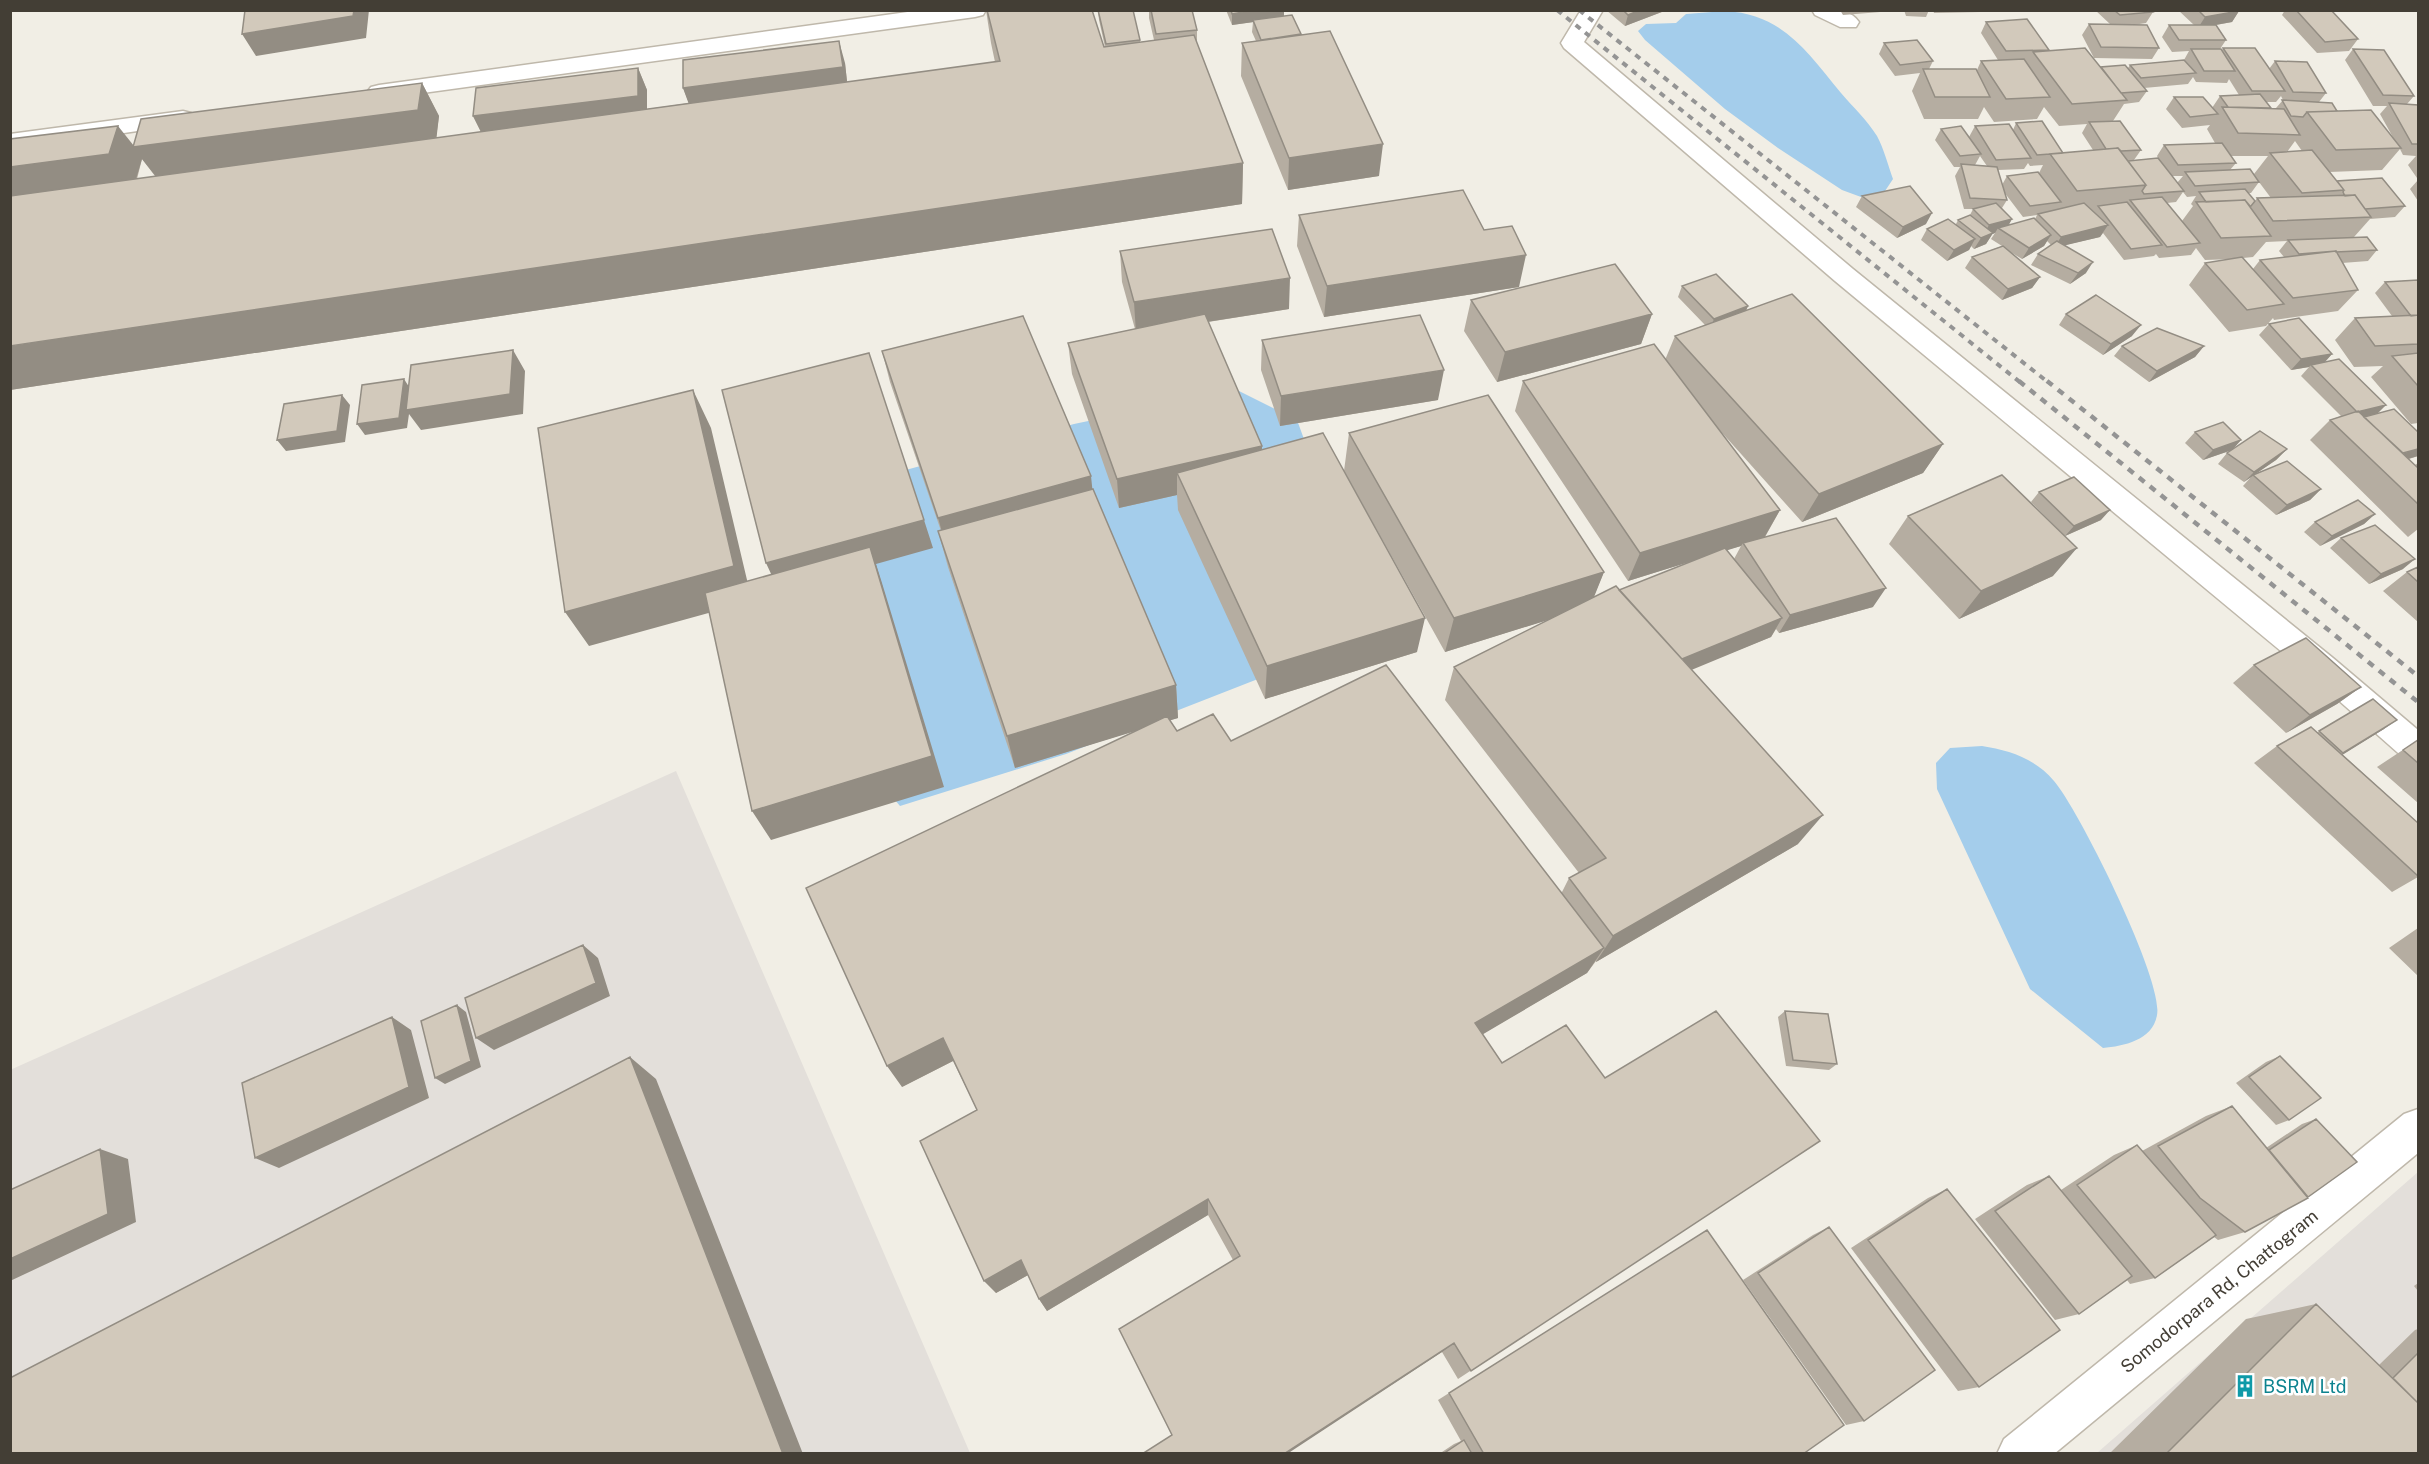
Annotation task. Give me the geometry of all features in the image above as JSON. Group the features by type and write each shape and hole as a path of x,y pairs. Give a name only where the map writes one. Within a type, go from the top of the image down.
{"street":[{"path":"352,95 975,10"},
{"path":"1592,10 1589,18 1578,28 1572,43 1844,275 2322,667 2418,750"},
{"path":"1823,10 1848,22"},
{"path":"10,142 210,114"},
{"name":"Somodorpara Rd, Chattogram","path":"2019,1454 2418,1128"}],"shaded area":[{"path":"676,771 970,1453 11,1453 10,1070"},
{"path":"2418,1172 2418,1453 2097,1453"}],"water":[{"path":"1725,11 1763,19 1778,27 1817,63 1877,136 1893,179 1883,194 1861,197 1842,190 1778,148 1725,109 1645,40 1638,31 1646,24 1676,23 1686,14"},
{"path":"1237,390 1297,420 1327,502 1335,649 1066,754 900,806 849,745 840,488 1074,424"},
{"path":"1982,746 2021,757 2047,773 2066,798 2082,825 2118,896 2156,996 2157,1015 2154,1024 2144,1036 2120,1046 2103,1048 2030,989 1937,789 1936,763 1950,748"}],"building":[{"path":"245,10 354,10 353,16 242,34"},
{"path":"987,10 1092,10 1104,47 1194,35 1243,163 10,346 10,196 1000,61"},
{"path":"1098,10 1133,10 1140,40 1106,44"},
{"path":"1151,10 1192,10 1197,30 1156,34"},
{"path":"1231,10 1254,10 1232,14"},
{"path":"1623,10 1640,10 1628,15"},
{"path":"2114,10 2151,10 2153,12 2120,15"},
{"path":"2198,10 2239,10 2239,11 2205,17"},
{"path":"2296,10 2331,10 2358,39 2325,42"},
{"path":"1292,15 1301,34 1261,40 1253,20"},
{"path":"2027,19 2049,50 2006,51 1986,22"},
{"path":"2089,24 2147,25 2159,48 2101,47"},
{"path":"2169,25 2216,25 2226,40 2179,40"},
{"path":"1330,31 1383,144 1289,158 1242,43"},
{"path":"1917,40 1933,61 1900,65 1884,43"},
{"path":"839,41 843,67 683,88 683,60"},
{"path":"2085,48 2127,100 2072,104 2033,52"},
{"path":"2223,48 2255,48 2285,91 2252,91"},
{"path":"2191,49 2221,49 2235,71 2204,71"},
{"path":"2353,49 2384,50 2414,96 2383,95"},
{"path":"2024,59 2050,97 2006,99 1981,61"},
{"path":"2184,60 2196,73 2141,78 2130,65"},
{"path":"2275,61 2307,62 2326,93 2293,92"},
{"path":"2125,65 2147,91 2121,93 2101,67"},
{"path":"638,68 638,96 473,116 476,88"},
{"path":"1923,69 1976,69 1990,97 1935,97"},
{"path":"422,83 418,110 133,147 141,119"},
{"path":"2260,94 2271,108 2228,107 2220,96"},
{"path":"2174,97 2203,97 2218,114 2190,117"},
{"path":"2282,100 2332,103 2337,111 2307,112 2303,117 2291,116"},
{"path":"2389,103 2418,105 2418,144 2412,144"},
{"path":"2222,107 2284,109 2300,135 2238,133"},
{"path":"2371,110 2401,148 2336,150 2307,112"},
{"path":"2042,121 2063,153 2037,155 2016,123"},
{"path":"2120,121 2141,150 2106,149 2089,122"},
{"path":"2009,124 2031,158 1996,160 1975,126"},
{"path":"118,126 109,154 10,167 10,139"},
{"path":"1961,126 1981,154 1960,156 1941,129"},
{"path":"2222,143 2236,163 2178,165 2164,145"},
{"path":"2118,148 2146,185 2077,191 2050,154"},
{"path":"2312,150 2344,190 2302,193 2270,153"},
{"path":"2158,158 2184,191 2144,194 2142,191 2146,185 2128,161"},
{"path":"1961,164 1997,167 2007,200 1970,198"},
{"path":"2250,169 2259,182 2195,186 2185,172"},
{"path":"2038,172 2061,202 2030,206 2007,176"},
{"path":"2382,178 2405,206 2365,209 2355,195 2345,196 2344,190 2337,181"},
{"path":"1910,186 1932,213 1903,227 1862,196"},
{"path":"2245,189 2255,201 2251,206 2245,200 2206,202 2199,192"},
{"path":"1463,190 1484,230 1512,226 1526,255 1327,286 1299,215"},
{"path":"2355,195 2371,217 2273,221 2257,198"},
{"path":"2162,197 2200,243 2167,247 2130,200"},
{"path":"2245,200 2271,236 2221,238 2196,202"},
{"path":"2127,202 2162,245 2131,249 2098,206"},
{"path":"1996,203 2012,219 1989,225 1973,209"},
{"path":"2084,203 2108,225 2061,237 2038,214"},
{"path":"1970,215 1993,233 1981,238 1958,220"},
{"path":"2034,218 2051,235 2029,248 1998,228"},
{"path":"1948,219 1975,239 1954,250 1927,229"},
{"path":"1272,229 1290,278 1134,302 1120,251"},
{"path":"2367,237 2377,250 2299,254 2288,240"},
{"path":"2057,241 2093,262 2078,273 2038,254"},
{"path":"2003,246 2040,277 2008,289 1972,257"},
{"path":"2336,251 2358,290 2293,298 2260,260"},
{"path":"2242,257 2284,304 2247,310 2205,263"},
{"path":"1615,264 1652,314 1505,352 1471,300"},
{"path":"1716,274 1748,306 1714,319 1682,286"},
{"path":"2418,280 2418,315 2411,316 2385,282"},
{"path":"1792,294 1943,444 1819,494 1675,336"},
{"path":"2096,295 2141,325 2111,344 2066,314"},
{"path":"1205,314 1262,446 1117,479 1068,343"},
{"path":"1420,315 1444,370 1281,396 1262,340"},
{"path":"2418,315 2418,344 2375,346 2355,318"},
{"path":"1023,316 1091,476 938,518 882,351"},
{"path":"2299,318 2332,354 2301,359 2269,324"},
{"path":"2157,328 2204,346 2157,371 2122,346"},
{"path":"1654,344 1780,510 1640,553 1523,381"},
{"path":"513,350 510,394 406,410 411,365"},
{"path":"869,353 924,520 766,563 722,390"},
{"path":"2418,353 2418,386 2392,356"},
{"path":"2339,359 2386,405 2357,412 2311,365"},
{"path":"404,379 399,418 357,424 362,385"},
{"path":"693,390 734,566 565,612 538,428"},
{"path":"342,395 337,431 277,440 284,404"},
{"path":"1488,395 1604,572 1454,618 1349,433"},
{"path":"2394,409 2418,432 2418,449 2403,453 2364,417"},
{"path":"2358,411 2418,468 2418,504 2330,420"},
{"path":"2223,422 2241,440 2213,450 2195,432"},
{"path":"2260,431 2287,449 2254,472 2227,453"},
{"path":"1323,433 1425,618 1267,666 1177,473"},
{"path":"2287,461 2321,489 2287,505 2253,475"},
{"path":"2002,475 2077,548 1981,591 1908,516"},
{"path":"2074,477 2110,510 2074,526 2039,492"},
{"path":"1093,489 1176,685 1007,736 938,531"},
{"path":"2358,500 2375,514 2332,536 2315,522"},
{"path":"1836,518 1886,588 1790,615 1743,543"},
{"path":"2375,525 2415,559 2381,574 2341,538"},
{"path":"870,547 932,756 752,811 705,593"},
{"path":"1725,548 1782,618 1682,659 1619,590"},
{"path":"2418,567 2418,582 2407,572"},
{"path":"1616,586 1823,815 1613,936 1569,878 1606,858 1454,667"},
{"path":"2306,638 2361,687 2310,715 2254,665"},
{"path":"1386,665 1604,948 1475,1023 1502,1063 1566,1025 1605,1078 1716,1011 1820,1141 1471,1371 1454,1343 1284,1454 1142,1454 1172,1435 1119,1329 1240,1256 1208,1199 1039,1299 1021,1260 984,1281 920,1141 977,1110 943,1038 887,1066 806,888 1167,716 1177,731 1213,714 1231,741"},
{"path":"2373,699 2397,720 2343,753 2319,731"},
{"path":"2311,727 2418,823 2418,876 2277,746"},
{"path":"2418,740 2418,763 2403,750"},
{"path":"583,945 596,983 476,1038 465,998"},
{"path":"457,1005 471,1061 435,1078 421,1021"},
{"path":"1785,1011 1828,1014 1837,1064 1793,1060"},
{"path":"392,1017 409,1087 255,1158 242,1083"},
{"path":"2280,1056 2321,1098 2289,1120 2249,1077"},
{"path":"630,1057 783,1454 10,1454 10,1378"},
{"path":"2232,1106 2308,1198 2245,1232 2200,1198 2158,1146"},
{"path":"2316,1119 2357,1162 2308,1197 2269,1150"},
{"path":"2137,1145 2216,1235 2155,1278 2077,1185"},
{"path":"100,1149 108,1214 10,1259 10,1190"},
{"path":"2049,1176 2132,1276 2079,1314 1995,1211"},
{"path":"1947,1189 2060,1330 1979,1387 1868,1240"},
{"path":"1829,1227 1935,1370 1864,1421 1758,1273"},
{"path":"1707,1230 1844,1425 1803,1454 1484,1454 1449,1393"},
{"path":"2316,1304 2418,1403 2418,1454 2166,1454"},
{"path":"2418,1353 2418,1403 2393,1378"},
{"path":"1464,1440 1472,1454 1443,1454"}],"railway":[{"path":"1557,10 2021,383"},
{"path":"1579,10 2049,383"},
{"path":"2019,381 2418,702"},
{"path":"2047,381 2418,676"}],"place":[{"name":"BSRM Ltd","path":"2245,1386"}]}
